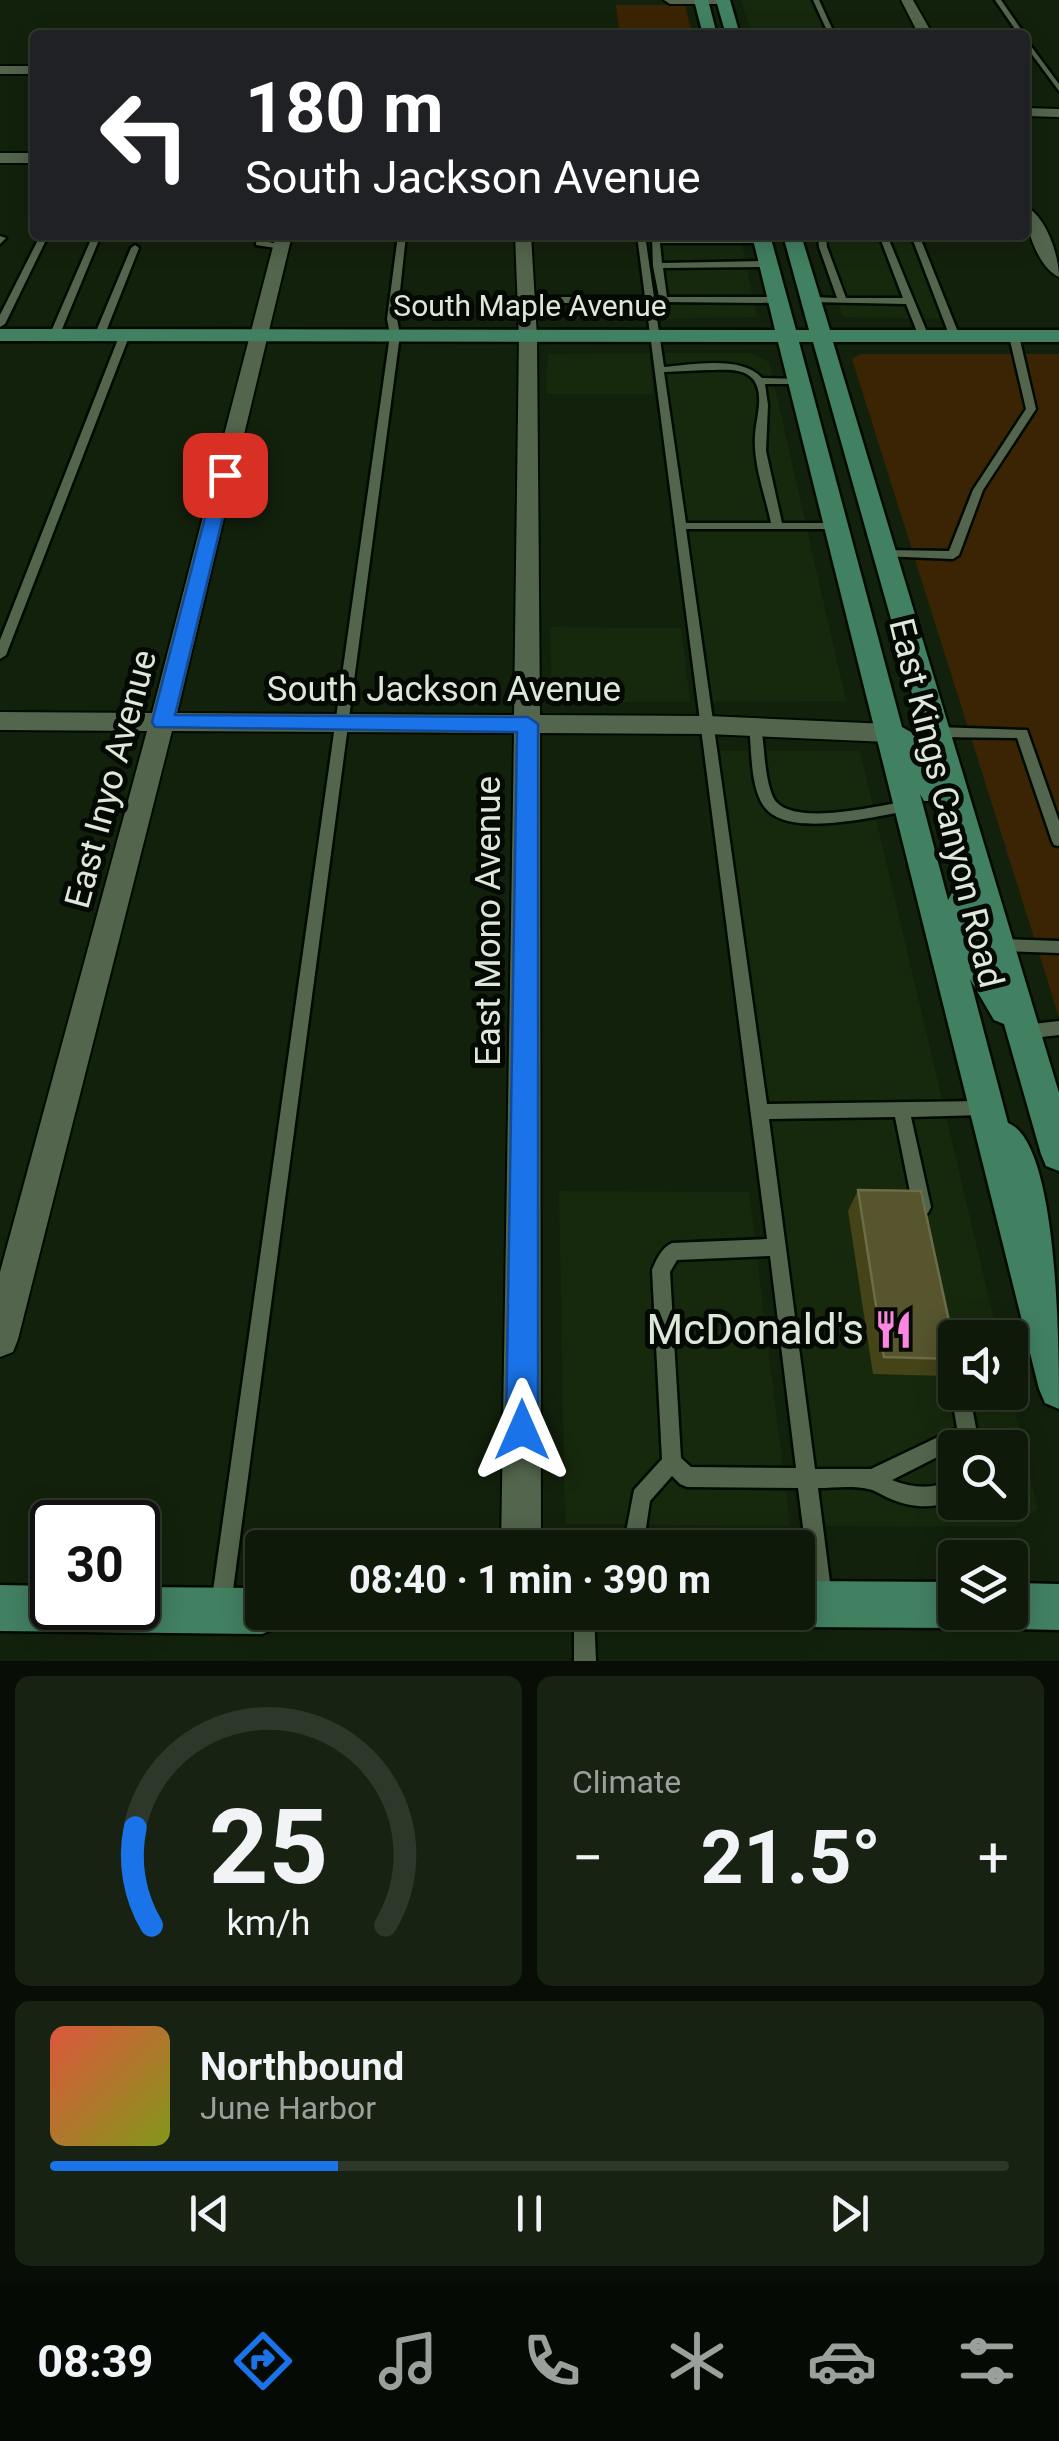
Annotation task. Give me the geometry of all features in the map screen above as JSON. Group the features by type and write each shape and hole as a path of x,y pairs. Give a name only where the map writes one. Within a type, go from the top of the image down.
{"main road":[{"path":"701,0 709,30"},
{"path":"723,0 732,30"},
{"name":"East Kings Canyon Road","path":"763,240 1059,1389"},
{"name":"East Kings Canyon Road","path":"794,240 1059,1154"},
{"name":"South Maple Avenue","path":"0,334 1059,336"},
{"path":"844,556 872,596 903,706 916,724 937,732"},
{"path":"888,732 909,741 925,762 985,977 1024,1032"},
{"path":"986,1108 1019,1151 1059,1297"},
{"path":"815,1604 938,1606"},
{"path":"1028,1606 1059,1607"},
{"path":"2,1618 242,1611"}],"street":[{"path":"670,0 723,0"},
{"path":"906,0 923,30"},
{"path":"0,70 30,70"},
{"path":"1030,112 1059,112"},
{"path":"0,158 30,158"},
{"path":"1030,220 1059,272"},
{"name":"East Inyo Avenue","path":"0,1338 260,334 276,240"},
{"name":"East Mono Avenue","path":"521,1530 528,724 528,337 524,240"},
{"name":"South Jackson Avenue","path":"0,721 708,725 888,732"}],"lane":[{"path":"816,0 830,30"},
{"path":"998,0 1018,30"},
{"path":"1030,47 1059,89"},
{"path":"0,324 42,240"},
{"path":"55,334 95,240"},
{"path":"242,1611 345,723 395,335 392,319 401,240"},
{"path":"642,240 656,300"},
{"path":"655,240 653,336 778,1247 807,1480 808,1530"},
{"path":"822,240 842,300"},
{"path":"885,240 924,337"},
{"path":"918,240 955,337"},
{"path":"100,334 135,248"},
{"path":"657,266 769,264"},
{"path":"526,300 778,300"},
{"path":"812,300 910,300"},
{"path":"0,655 126,334"},
{"path":"886,554 952,555 978,490 1030,409 1014,336"},
{"path":"658,370 735,368 754,374 759,381 765,418 760,442 777,526"},
{"path":"759,381 799,381"},
{"path":"680,526 836,526"},
{"path":"755,727 768,802 783,817 828,820 860,811 908,806"},
{"path":"937,732 1022,733 1059,841"},
{"path":"998,945 1059,948"},
{"path":"1024,1032 1059,1028"},
{"path":"760,1112 986,1108"},
{"path":"902,1110 924,1221"},
{"path":"778,1247 672,1252 661,1270 672,1462 687,1478 872,1478 938,1452"},
{"path":"636,1530 641,1496 672,1462"},
{"path":"872,1478 890,1490 938,1500"},
{"path":"584,1630 585,1661"}],"shaded area":[{"path":"741,0 811,0 823,30 750,30"},
{"path":"616,5 685,5 691,30 619,30"},
{"path":"648,240 741,240 757,317 658,319"},
{"path":"817,240 910,240 943,319 843,317"},
{"path":"649,353 654,394 546,394 548,354"},
{"path":"663,353 751,353 769,362 846,701 708,702"},
{"path":"861,354 1059,354 1059,1017 852,359"},
{"path":"550,627 681,628 690,702 552,702"},
{"path":"716,751 860,751 994,1320 938,1320 938,1410 1015,1410 1019,1430 938,1430 938,1520 1024,1520 1015,1527 818,1526"},
{"path":"559,1191 749,1192 790,1526 565,1524"},
{"path":"1028,1466 1038,1509 1028,1517"}],"building":[{"path":"858,1190 921,1191 949,1320 938,1320 938,1359 884,1357"}],"place":[{"name":"McDonald's","path":"894,1329"}],"route":[{"path":"225,475 162,722 528,724 522,1430"}]}
